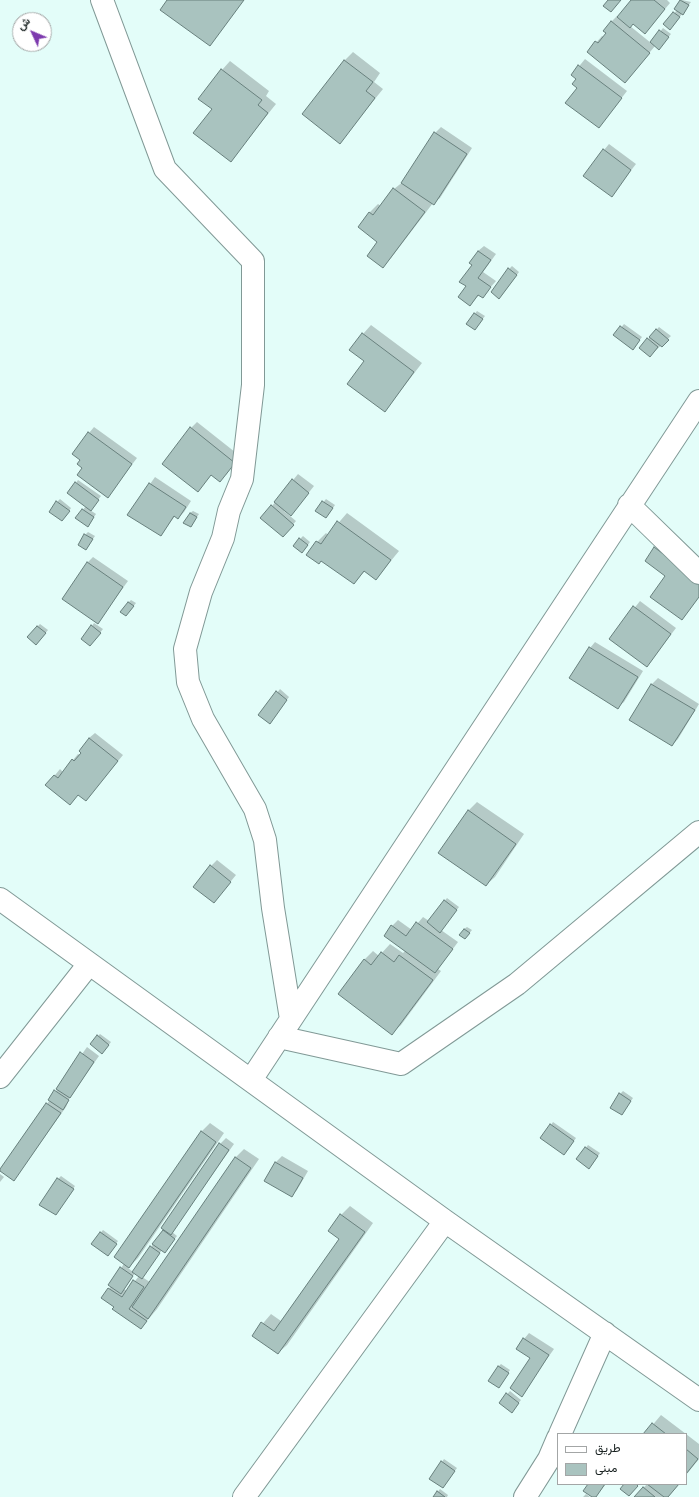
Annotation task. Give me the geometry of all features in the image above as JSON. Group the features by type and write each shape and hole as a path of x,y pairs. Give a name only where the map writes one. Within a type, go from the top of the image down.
{"street":[{"path":"102,0 165,169 253,261 253,385 242,479 229,512 223,538 201,592 184,649 188,682 203,719 255,809 265,840 285,1028"},
{"path":"251,1080 699,401"},
{"path":"629,506 699,573"},
{"path":"285,1028 401,1064 517,984 699,832"},
{"path":"0,900 445,1221 699,1400"},
{"path":"0,1076 89,964"},
{"path":"244,1497 445,1221"},
{"path":"560,1433 605,1333"},
{"path":"524,1497 549,1459 557,1440"}],"building":[{"path":"167,0 244,0 210,46 160,10"},
{"path":"608,0 621,0 611,12 603,6"},
{"path":"631,0 654,0 665,9 645,34 633,24 630,28 617,17"},
{"path":"680,0 689,5 683,15 674,9"},
{"path":"673,12 680,17 670,30 663,24"},
{"path":"611,21 650,53 625,83 587,52 595,41 598,43 606,33 603,31"},
{"path":"659,30 669,37 659,50 650,42"},
{"path":"344,60 373,82 366,91 375,98 340,144 302,114"},
{"path":"578,65 622,98 599,128 565,103 577,88 572,84 576,79 571,75"},
{"path":"221,69 262,100 258,105 268,113 231,162 193,133 212,109 198,99"},
{"path":"434,132 467,154 434,205 401,183"},
{"path":"603,149 631,170 612,197 583,176"},
{"path":"393,188 425,212 383,268 367,256 377,242 358,227 369,212 373,215"},
{"path":"478,251 491,260 478,278 491,287 483,298 478,295 470,306 458,297 466,286 459,282 472,265 469,263"},
{"path":"508,268 517,275 499,299 491,292"},
{"path":"474,313 483,319 475,330 466,324"},
{"path":"620,326 640,340 633,350 613,335"},
{"path":"656,329 669,340 662,347 649,337"},
{"path":"362,333 414,372 385,412 347,384 364,361 349,350"},
{"path":"647,338 658,347 650,357 639,348"},
{"path":"190,427 235,463 220,482 211,475 198,492 162,464"},
{"path":"88,432 132,464 108,498 77,475 82,468 77,464 80,460 72,454"},
{"path":"292,479 309,493 291,516 274,502"},
{"path":"75,482 99,500 91,511 67,493"},
{"path":"149,483 186,507 178,519 174,516 161,536 127,515"},
{"path":"56,501 70,511 62,521 49,512"},
{"path":"322,501 333,508 326,518 315,511"},
{"path":"271,505 294,525 283,537 260,518"},
{"path":"82,509 94,517 88,527 75,518"},
{"path":"190,513 197,517 191,527 183,523"},
{"path":"337,521 391,560 376,580 364,571 354,584 321,561 319,564 306,555 316,541 321,544"},
{"path":"84,534 93,539 86,550 78,545"},
{"path":"299,538 308,545 302,553 293,546"},
{"path":"654,547 699,581 699,597 682,620 650,597 665,576 645,561"},
{"path":"87,562 123,587 98,624 62,599"},
{"path":"128,602 134,606 126,616 120,612"},
{"path":"633,606 671,634 647,667 609,639"},
{"path":"91,625 101,633 90,646 81,639"},
{"path":"37,626 46,633 36,645 27,637"},
{"path":"589,647 638,677 618,709 569,678"},
{"path":"651,684 695,710 672,746 629,720"},
{"path":"276,691 287,700 270,724 258,715"},
{"path":"89,738 118,761 86,801 78,795 70,805 45,785 54,775 58,778 72,759 74,761 81,753 79,751"},
{"path":"468,810 516,844 486,886 438,853"},
{"path":"210,865 231,882 214,903 193,887"},
{"path":"444,900 457,910 440,933 427,922"},
{"path":"416,922 453,949 435,973 384,936 391,925 406,936"},
{"path":"464,929 470,933 465,939 459,935"},
{"path":"381,952 394,962 399,955 433,980 392,1035 338,994 364,959 371,965"},
{"path":"97,1035 109,1045 102,1054 90,1044"},
{"path":"80,1052 94,1062 70,1098 56,1089"},
{"path":"54,1090 69,1100 63,1110 48,1100"},
{"path":"619,1093 631,1101 622,1115 610,1108"},
{"path":"46,1103 61,1113 14,1181 0,1171 0,1169"},
{"path":"550,1124 574,1141 564,1155 540,1138"},
{"path":"201,1131 216,1142 129,1268 114,1257"},
{"path":"219,1143 229,1150 171,1235 161,1228"},
{"path":"585,1147 598,1156 589,1169 576,1159"},
{"path":"235,1157 251,1168 148,1319 132,1307"},
{"path":"275,1162 303,1178 292,1197 264,1181"},
{"path":"57,1178 74,1189 56,1215 39,1205"},
{"path":"340,1214 365,1232 278,1354 252,1336 261,1322 274,1331 339,1239 328,1231"},
{"path":"163,1230 175,1239 165,1253 152,1244"},
{"path":"100,1232 117,1244 108,1256 91,1244"},
{"path":"150,1246 160,1253 142,1279 132,1272"},
{"path":"120,1267 133,1276 121,1294 108,1285"},
{"path":"133,1280 144,1287 129,1309 147,1321 141,1329 112,1309 114,1307 101,1298 108,1288 122,1297"},
{"path":"523,1338 549,1355 522,1397 510,1388 530,1358 516,1349"},
{"path":"498,1366 509,1373 499,1388 488,1381"},
{"path":"506,1393 519,1403 512,1413 499,1403"},
{"path":"652,1423 665,1433 644,1433"},
{"path":"687,1450 698,1459 687,1473"},
{"path":"441,1461 455,1471 443,1488 429,1479"},
{"path":"587,1485 604,1485 596,1497 592,1497 583,1491"},
{"path":"623,1485 638,1486 629,1496 620,1489"},
{"path":"648,1485 678,1485 668,1497 664,1497"},
{"path":"643,1487 655,1497 634,1497"},
{"path":"437,1491 445,1497 433,1497"}]}
